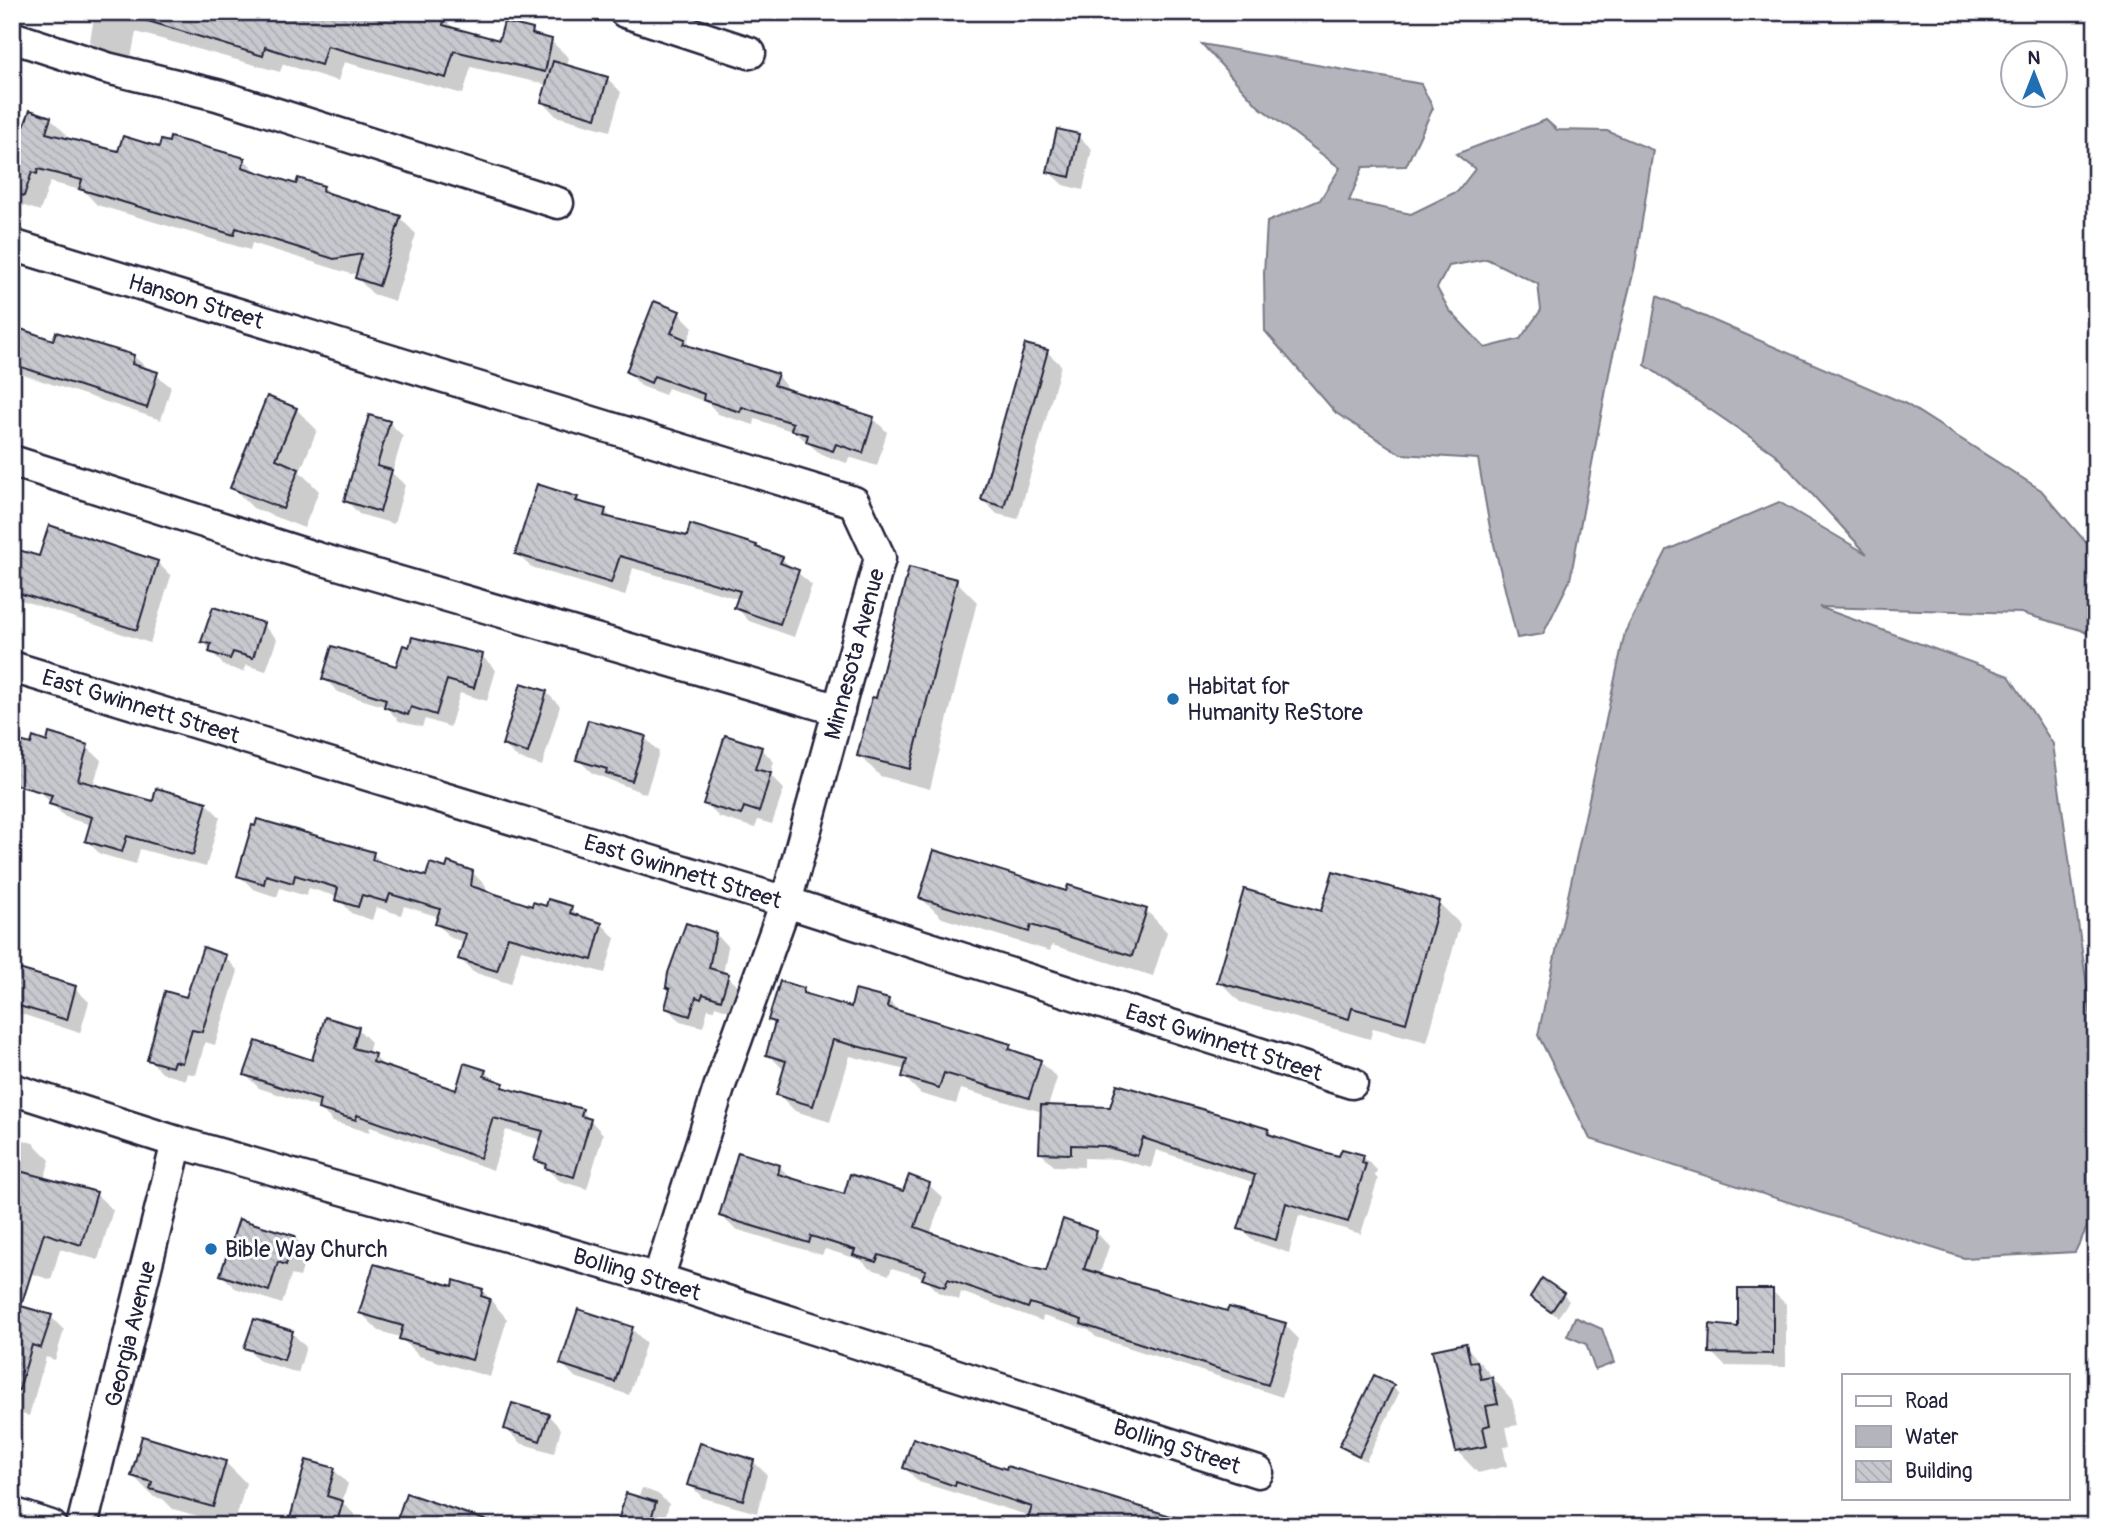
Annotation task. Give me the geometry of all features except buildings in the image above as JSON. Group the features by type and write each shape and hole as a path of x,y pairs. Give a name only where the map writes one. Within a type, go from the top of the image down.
{"street":[{"path":"625,12 750,53"},
{"path":"12,37 107,68 230,99 558,203"},
{"name":"Hanson Street","path":"12,245 380,358"},
{"name":"Minnesota Avenue","path":"380,358 854,502 880,558 786,902 719,1088 658,1279"},
{"path":"12,461 317,558 839,710"},
{"name":"East Gwinnett Street","path":"12,667 786,902 1352,1083"},
{"name":"Bolling Street","path":"12,1089 177,1142 658,1279 1258,1472"},
{"name":"Georgia Avenue","path":"82,1526 177,1142"},
{"path":"12,1513 51,1526"}],"water":[{"path":"1202,44 1421,84 1433,108 1406,166 1363,167 1349,201 1411,214 1458,191 1475,169 1456,154 1546,120 1557,130 1607,131 1653,150 1635,266 1611,363 1570,580 1543,634 1517,638 1490,528 1478,459 1401,454 1336,413 1265,331 1267,222 1320,200 1340,168 1258,106","holes":["1487,259 1538,284 1541,310 1520,339 1485,348 1449,310 1437,288 1449,266"]},
{"path":"1657,296 1906,404 2041,490 2096,554 2096,638 2081,630 2021,613 1819,607 2009,676 2053,744 2096,1051 2096,1209 2075,1252 1964,1258 1590,1139 1538,1035 1625,632 1667,550 1779,502 1867,554 1775,454 1645,365"},
{"path":"1575,1317 1602,1329 1614,1363 1595,1370 1586,1344 1567,1336"}],"place":[{"name":"Habitat for Humanity ReStore","path":"1173,699"},
{"name":"Bible Way Church","path":"211,1249"}]}
